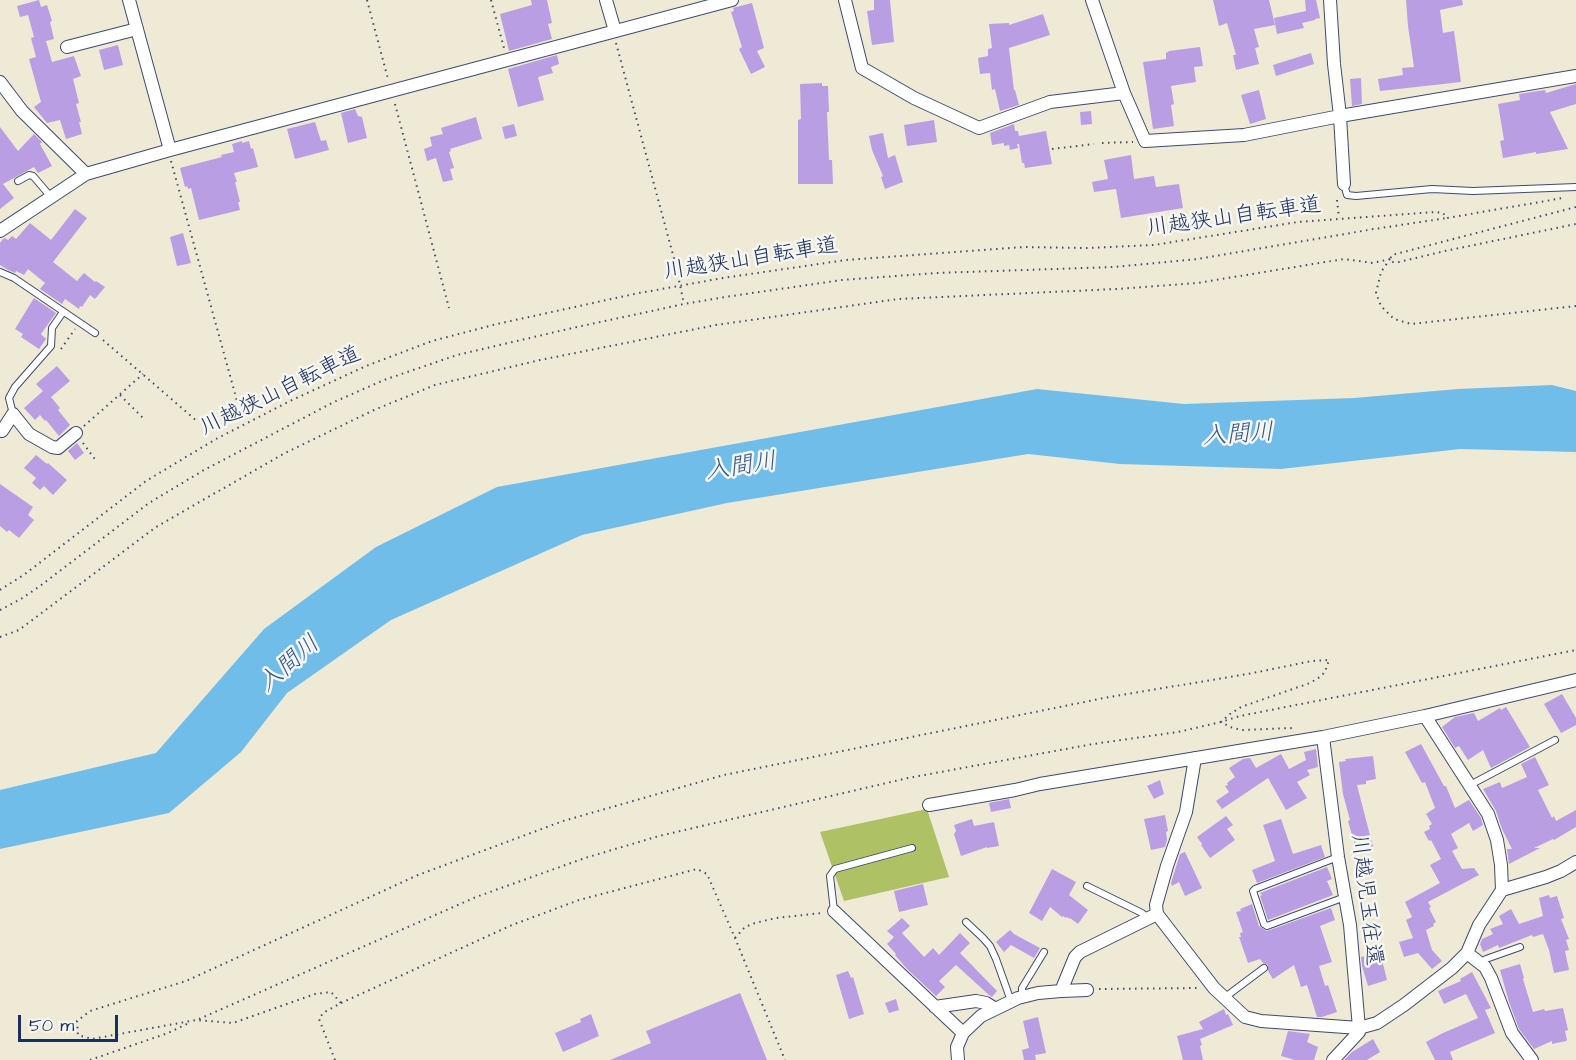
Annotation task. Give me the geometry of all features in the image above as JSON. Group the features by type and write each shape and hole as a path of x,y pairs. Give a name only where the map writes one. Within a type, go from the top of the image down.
{"street":[{"path":"129,0 170,150"},
{"path":"606,0 615,31"},
{"path":"2,226 86,174 732,0"},
{"path":"845,0 862,68 914,98 979,128 1050,102 1124,93"},
{"path":"1092,0 1124,93 1145,141 1244,135 1340,116 1576,76"},
{"path":"1330,0 1344,184"},
{"path":"67,47 137,29"},
{"path":"0,83 22,111 86,174"},
{"path":"0,430 2,431 13,414 29,434 52,447 58,448 76,433"},
{"path":"929,805 1323,737 1425,716 1576,680"},
{"path":"1153,917 1220,994 1245,1017 1261,1021 1359,1028 1377,1023 1389,1016 1434,982 1467,953 1479,925 1502,890 1501,865 1494,829 1488,814 1425,716"},
{"name":"川越児玉往還","path":"1323,737 1338,857 1350,926 1359,1028"},
{"path":"1153,917 1186,812 1195,758"},
{"path":"1502,890 1546,877 1576,862"},
{"path":"834,912 963,1033"},
{"path":"1061,991 1075,957 1080,952 1153,917"},
{"path":"1467,953 1485,967 1512,1033 1532,1060"},
{"path":"958,1060 957,1047 963,1033 981,1016 994,1008 1038,993 1087,990"},
{"path":"935,1007 976,1001 994,1008"},
{"path":"1333,1060 1359,1032 1359,1028"}],"lane":[{"path":"18,181 29,175 33,176 51,197"},
{"path":"1344,184 1347,195 1356,196 1432,189 1473,191 1576,187"},
{"path":"0,272 14,278 95,333"},
{"path":"13,414 9,398 15,387 51,346 52,328 63,312"},
{"path":"1469,785 1555,740"},
{"path":"834,912 830,876 835,869 912,848"},
{"path":"1338,857 1253,891 1264,924 1267,926 1345,897"},
{"path":"1087,886 1153,917"},
{"path":"966,922 990,946 1016,999"},
{"path":"1480,963 1520,947"},
{"path":"1016,999 1044,952"},
{"path":"1220,994 1264,968"}],"path":[{"path":"367,0 449,308"},
{"path":"491,0 508,60"},
{"path":"615,31 684,304"},
{"path":"1102,144 1145,141"},
{"path":"1052,149 1094,144"},
{"path":"170,150 170,157 237,401"},
{"name":"川越狭山自転車道","path":"0,590 25,574 146,481 216,440 290,401 366,366 432,341 497,324 723,278 846,260 1024,247 1086,248 1145,245 1298,222 1435,212 1443,213 1447,218 1563,198"},
{"path":"1337,200 1339,219"},
{"path":"1576,207 1392,255 1381,272 1376,293 1381,306 1394,319 1411,324 1576,306"},
{"path":"0,610 40,586 149,503 204,470 334,402 384,380 457,355 684,304 842,280 936,273 1114,267 1198,259 1374,228 1447,218"},
{"path":"0,637 19,630 156,527 285,453 374,410 435,386 540,360 716,325 898,299 1117,289 1197,283 1344,260 1373,262 1390,259 1393,262 1399,262 1576,224"},
{"path":"61,350 80,323"},
{"path":"95,333 198,422"},
{"path":"97,462 76,433 143,374"},
{"path":"120,395 145,420"},
{"path":"90,1060 168,1033 476,897 585,858 659,836 908,778 1094,744 1178,732 1240,716 1576,650"},
{"path":"341,1003 331,992 315,994 233,1023 196,1020 92,1039 78,1035 77,1022 90,1011 186,981 418,875 563,821 735,773 1109,697 1312,661 1329,660 1325,672 1310,683 1241,707 1221,722"},
{"path":"1221,722 1241,730 1298,729"},
{"path":"335,1060 319,1020 323,1013 341,1003 512,925 579,900 697,869 706,874 785,1060"},
{"path":"735,938 745,927 756,923 776,918 834,912"},
{"path":"1087,990 1192,987 1220,994"}],"green space":[{"path":"927,809 949,877 844,901 820,832"}],"water":[{"name":"入間川","path":"1552,385 1576,391 1576,452 1460,449 1281,469 1120,464 1028,454 727,503 582,535 391,620 287,693 241,752 169,813 0,849 0,790 156,753 264,629 376,547 497,487 1037,389 1184,404 1354,398 1458,389"}],"building":[{"path":"39,0 41,7 47,5 52,21 50,22 54,39 46,41 52,62 74,56 81,76 73,79 79,103 76,104 82,134 66,139 60,120 47,123 34,107 41,102 29,59 36,57 31,38 34,37 28,15 20,17 17,6"},
{"path":"531,0 547,0 552,23 548,24 552,39 509,51 500,14 532,5"},
{"path":"874,0 890,0 894,42 872,45 867,11 874,10"},
{"path":"1213,0 1269,0 1275,25 1254,29 1259,47 1255,48 1259,64 1236,70 1233,55 1236,55 1227,23 1219,26"},
{"path":"1305,0 1316,0 1320,18 1302,23 1304,28 1277,34 1274,18 1306,11"},
{"path":"1406,0 1462,0 1463,5 1440,10 1443,33 1454,31 1461,82 1380,91 1378,79 1403,75 1402,68 1414,67"},
{"path":"752,3 764,48 757,51 765,67 751,74 739,49 742,47 731,12 734,11 733,8"},
{"path":"1043,14 1050,35 1009,48 1014,90 1019,105 1000,111 995,89 992,90 990,73 980,74 978,58 988,56 988,49 992,48 989,24 1009,23 1009,25"},
{"path":"118,45 123,65 104,70 99,50"},
{"path":"1200,47 1203,66 1194,67 1196,82 1171,86 1174,126 1153,129 1143,62 1166,59 1166,53 1169,51"},
{"path":"1311,53 1314,64 1276,76 1273,65"},
{"path":"557,55 559,64 551,67 553,73 538,77 544,100 518,107 508,69"},
{"path":"1361,78 1362,104 1352,106 1350,79"},
{"path":"822,83 822,86 828,86 829,160 832,160 833,184 798,184 800,84"},
{"path":"1576,84 1576,104 1550,112 1568,149 1503,158 1500,141 1504,140 1498,104 1520,100 1519,94 1545,90 1546,93"},
{"path":"1259,90 1266,119 1250,124 1241,95"},
{"path":"355,109 358,116 362,117 367,138 348,143 341,113"},
{"path":"1091,111 1092,124 1081,125 1080,112"},
{"path":"476,117 482,139 450,149 454,168 450,169 453,180 443,182 436,158 427,161 424,149 432,146 430,137 443,134 441,128"},
{"path":"934,120 937,142 907,146 904,125"},
{"path":"315,122 321,141 326,140 329,150 295,159 287,129"},
{"path":"514,124 517,136 505,139 502,127"},
{"path":"1014,124 1019,136 1046,131 1052,164 1025,168 1019,144 1017,144 1018,148 1010,150 1009,145 1004,146 1004,143 992,145 990,133"},
{"path":"0,127 18,151 34,134 42,142 40,144 52,166 38,173 34,167 3,184 14,198 0,209"},
{"path":"883,133 888,158 895,155 903,182 885,189 881,177 883,176 869,136"},
{"path":"242,141 242,143 249,141 258,167 234,173 240,210 199,220 191,188 185,187 180,168 234,152 232,144"},
{"path":"1131,155 1134,179 1154,176 1156,187 1179,184 1183,208 1121,218 1116,189 1094,192 1092,182 1108,179 1104,160"},
{"path":"75,209 87,218 53,262 77,281 84,273 105,287 95,299 90,295 79,309 65,299 62,304 40,289 45,283 28,269 24,275 0,265 0,243 3,239 8,240 12,236 16,239 30,223 51,240"},
{"path":"183,233 191,263 177,266 170,237"},
{"path":"34,298 56,313 41,334 46,339 39,349 21,337 23,334 15,329"},
{"path":"57,366 70,381 51,397 70,425 59,436 40,415 35,420 24,408 43,391 36,384"},
{"path":"77,443 84,453 75,460 68,451"},
{"path":"36,455 67,480 53,495 44,486 40,490 32,483 36,478 24,468"},
{"path":"0,484 33,507 28,515 34,520 19,538 0,526"},
{"path":"1562,694 1576,718 1576,725 1561,733 1544,704"},
{"path":"1506,707 1530,747 1491,768 1483,750 1468,760 1459,746 1455,748 1442,727 1455,717 1474,713 1478,721"},
{"path":"1421,744 1446,786 1455,808 1469,800 1483,825 1473,831 1469,823 1451,834 1458,848 1452,851 1462,869 1474,868 1479,875 1428,902 1436,922 1434,926 1426,930 1432,950 1442,961 1432,969 1418,953 1404,957 1399,942 1413,938 1406,920 1412,917 1405,902 1440,883 1430,865 1441,859 1424,832 1430,829 1429,826 1432,824 1426,814 1435,808 1425,782 1422,783 1405,752"},
{"path":"1316,749 1318,767 1307,770 1310,775 1297,782 1307,798 1286,810 1268,778 1222,809 1216,801 1229,792 1225,786 1235,777 1229,768 1243,759 1250,758 1256,768 1281,754 1289,769 1306,760 1304,752"},
{"path":"1373,756 1376,779 1357,785 1373,847 1357,852 1348,821 1350,820 1343,794 1339,762 1346,761 1345,759"},
{"path":"1535,757 1549,785 1538,790 1552,818 1554,816 1556,821 1576,810 1576,827 1534,848 1540,848 1509,864 1507,849 1512,849 1496,811 1483,789 1500,782 1502,788 1527,777 1521,764"},
{"path":"1160,780 1164,794 1154,799 1147,786"},
{"path":"1009,799 1011,808 991,812 989,803"},
{"path":"1165,815 1168,831 1165,847 1151,850 1144,819"},
{"path":"1226,816 1233,825 1227,829 1235,840 1210,858 1197,837"},
{"path":"972,819 974,826 994,822 999,846 987,847 961,856 954,834 956,831 954,825"},
{"path":"1281,819 1293,854 1321,845 1325,857 1257,883 1252,870 1275,861 1263,825"},
{"path":"1185,852 1202,888 1185,896 1179,882 1172,886 1171,883 1180,854"},
{"path":"1327,867 1332,879 1327,881 1333,895 1268,920 1260,893"},
{"path":"1052,869 1076,882 1069,895 1088,910 1078,924 1070,918 1062,917 1050,907 1042,921 1029,913"},
{"path":"923,884 928,905 899,912 894,891"},
{"path":"1549,895 1550,898 1557,896 1564,918 1561,919 1569,939 1566,940 1569,950 1565,951 1569,970 1554,973 1543,934 1533,937 1532,935 1499,948 1498,945 1483,952 1480,944 1482,939 1493,934 1490,929 1503,924 1499,916 1511,909 1519,924 1543,916 1539,898"},
{"path":"1252,904 1259,926 1267,931 1331,908 1335,920 1320,926 1332,962 1319,966 1337,1012 1317,1017 1307,985 1301,987 1294,965 1273,979 1268,971 1268,965 1260,959 1248,963 1239,937 1243,932 1236,912"},
{"path":"902,918 910,926 902,933 924,957 933,948 939,955 960,933 970,943 960,953 997,991 992,997 956,965 939,981 945,987 936,996 908,970 887,944 894,937 887,931"},
{"path":"1010,930 1040,948 1034,958 1011,945 1004,952 996,942"},
{"path":"1380,952 1387,980 1368,986 1361,957"},
{"path":"1520,964 1533,1012 1563,1008 1568,1030 1565,1031 1566,1041 1552,1044 1552,1041 1534,1049 1519,1029 1500,970"},
{"path":"848,971 851,978 853,977 864,1014 849,1019 836,975"},
{"path":"1472,972 1491,1008 1485,1010 1495,1033 1450,1052 1453,1060 1435,1060 1426,1042 1478,1018 1466,994 1444,1004 1438,991 1461,981 1460,979"},
{"path":"740,993 767,1060 610,1060 651,1043 646,1031"},
{"path":"896,999 899,1010 889,1013 885,1003"},
{"path":"1224,1009 1233,1025 1200,1039 1203,1060 1183,1060 1177,1036 1203,1029 1199,1022"},
{"path":"591,1014 599,1036 563,1052 555,1033 581,1022 580,1019"},
{"path":"1038,1017 1046,1053 1035,1055 1036,1060 1024,1060 1022,1050 1029,1048 1023,1021"},
{"path":"1288,1031 1310,1034 1307,1042 1318,1047 1314,1060 1295,1060 1281,1056"},
{"path":"1373,1039 1380,1052 1367,1060 1344,1060 1352,1052"}]}
